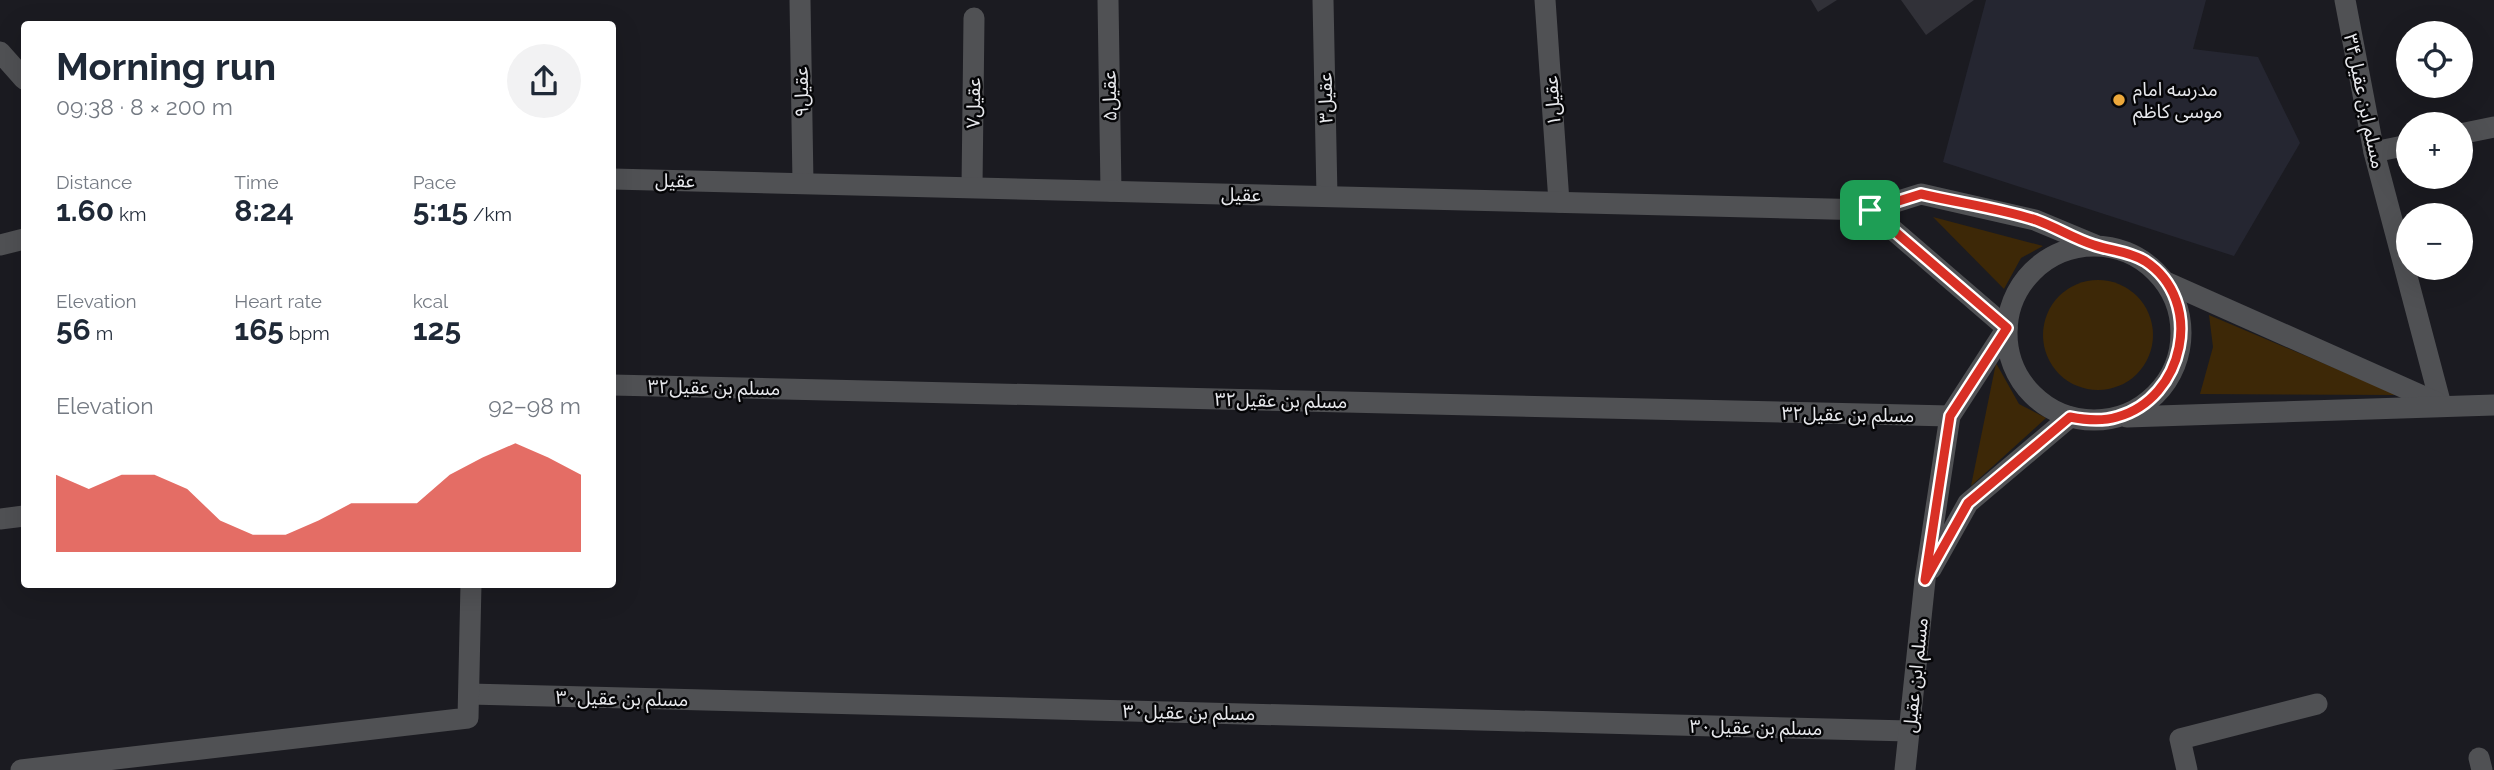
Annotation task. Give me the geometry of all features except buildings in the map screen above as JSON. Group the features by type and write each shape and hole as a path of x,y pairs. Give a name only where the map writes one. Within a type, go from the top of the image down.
{"street":[{"name":"عقیل۹","path":"800,0 803,183"},
{"name":"عقیل۵","path":"1108,0 1111,191"},
{"name":"عقیل۳","path":"1323,0 1327,196"},
{"name":"عقیل۱","path":"1545,0 1559,202"},
{"name":"مسلم ابن عقیل۳۴","path":"2345,0 2374,152 2441,405"},
{"name":"عقیل۷","path":"972,187 974,18"},
{"path":"0,52 21,76"},
{"path":"2473,131 2494,127"},
{"path":"2374,152 2396,147"},
{"name":"عقیل","path":"616,178 1870,210 1921,194 2035,220 2095,245"},
{"path":"1870,210 2007,328"},
{"path":"0,245 21,240"},
{"path":"2118,417 2143,406 2163,387 2177,362 2182,335 2178,307 2166,282 2146,262 2122,250 2095,245 2069,250 2045,261 2026,279 2012,302 2007,328 2010,358 2022,384 2043,405 2070,417 2093,421 2118,417 2494,405"},
{"path":"2166,282 2441,405"},
{"path":"1950,416 2007,328"},
{"name":"مسلم بن عقیل۳۲","path":"616,385 1950,416"},
{"name":"مسلم ابن عقیل","path":"1905,770 1925,580 1950,416"},
{"path":"1925,580 1968,503 2070,417"},
{"path":"0,519 21,516"},
{"path":"21,770 468,718 471,588"},
{"name":"مسلم بن عقیل۳۰","path":"469,694 1909,731"},
{"path":"2187,770 2180,739 2318,704"}],"shaded area":[{"name":"مدرسه امام موسی کاظم","path":"1986,0 2206,0 2193,49 2258,57 2300,143 2234,256 1943,162"},
{"path":"1933,217 2043,246 2021,258 2004,289"},
{"path":"2098,280 2119,284 2137,296 2149,314 2153,335 2149,356 2137,374 2119,386 2098,390 2077,386 2059,374 2047,356 2043,335 2047,314 2059,296 2077,284"},
{"path":"2209,315 2398,395 2200,394 2213,347"},
{"path":"1996,363 2019,404 2046,418 1971,486"}],"place":[{"name":"مدرسه امام موسی کاظم","path":"2119,100"}],"route":[{"path":"1921,194 2035,220 2095,245 2122,250 2146,262 2166,282 2178,307 2182,335 2177,362 2163,387 2143,406 2118,417 2093,421 2070,417 1968,503 1925,580 1950,416 2007,328 1870,210 1921,194"}]}
